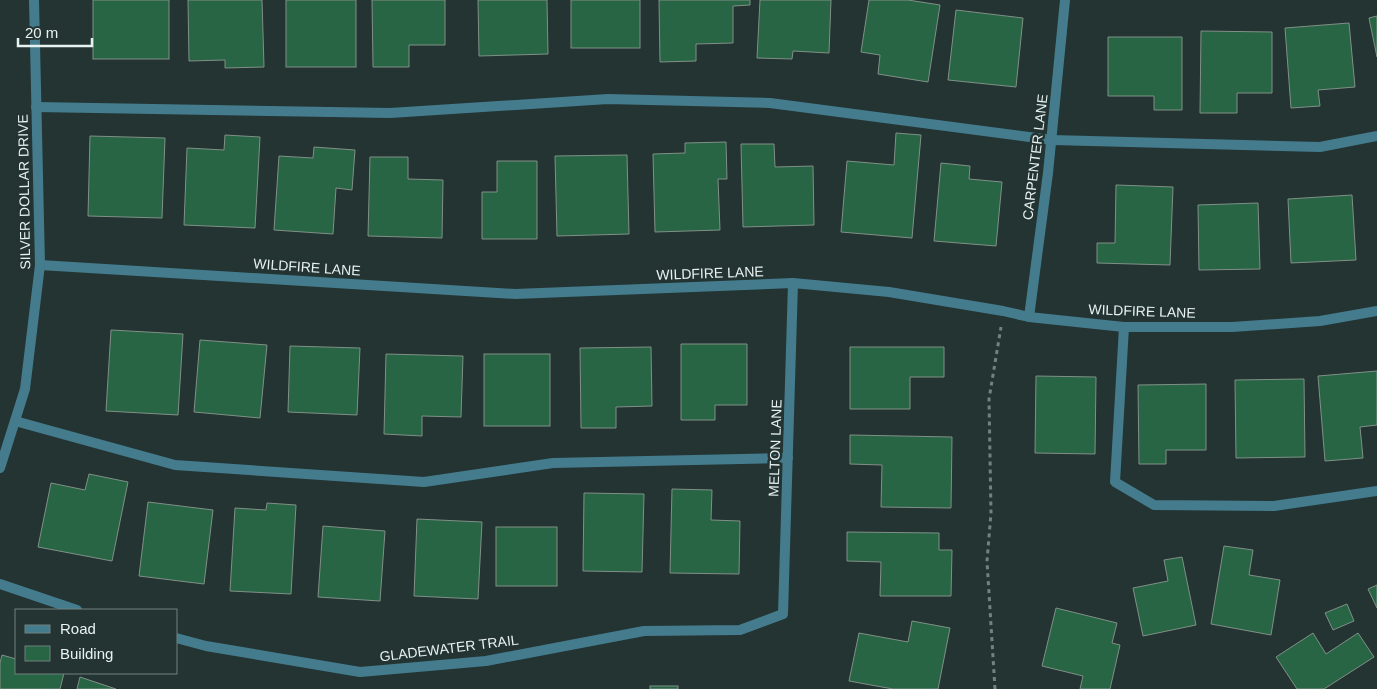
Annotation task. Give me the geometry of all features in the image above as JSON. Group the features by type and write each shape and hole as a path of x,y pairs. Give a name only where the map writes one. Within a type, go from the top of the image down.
{"street":[{"name":"SILVER DOLLAR DRIVE","path":"0,468 25,389 40,265 34,0"},
{"name":"CARPENTER LANE","path":"1029,317 1052,140 1065,0"},
{"path":"36,107 390,113 608,99 770,103 1052,140 1320,147 1377,136"},
{"name":"WILDFIRE LANE","path":"40,265 515,294 793,283 889,292 1029,317 1124,327 1232,327 1300,323 1377,311"},
{"name":"MELTON LANE","path":"783,614 793,283"},
{"path":"1124,327 1115,482 1154,505 1274,506 1377,491"},
{"path":"15,421 175,465 424,482 553,463 788,458"},
{"path":"0,584 74,609"},
{"name":"GLADEWATER TRAIL","path":"178,639 206,646 360,672 486,661 644,631 740,630 783,614"}],"path":[{"path":"995,689 987,561 991,513 989,399 1003,311"}],"building":[{"path":"93,0 169,0 169,59 93,59"},
{"path":"188,0 262,0 264,67 225,68 225,60 189,61"},
{"path":"286,0 356,0 356,67 286,67"},
{"path":"372,0 445,0 445,45 409,45 409,67 373,67"},
{"path":"478,0 547,0 548,54 479,56"},
{"path":"571,0 640,0 640,48 571,48"},
{"path":"659,0 750,0 750,5 733,6 733,43 696,44 696,61 660,62"},
{"path":"760,0 831,0 829,53 793,51 792,59 757,58"},
{"path":"869,0 908,0 940,5 928,82 878,74 880,55 861,52"},
{"path":"956,10 1023,18 1016,87 948,80"},
{"path":"1377,16 1377,57 1369,18"},
{"path":"1349,23 1355,87 1318,90 1320,106 1291,108 1285,28"},
{"path":"1201,31 1272,32 1272,93 1237,93 1237,113 1200,113"},
{"path":"1108,37 1182,37 1182,110 1154,110 1154,96 1108,96"},
{"path":"896,133 921,135 912,238 841,232 847,161 894,165"},
{"path":"225,135 260,137 255,228 184,225 187,148 224,150"},
{"path":"90,136 165,138 162,218 88,216"},
{"path":"726,142 727,179 718,179 720,230 655,232 653,154 685,153 685,143"},
{"path":"741,144 774,144 775,167 813,166 814,225 743,227"},
{"path":"314,147 355,150 352,190 336,188 333,234 274,230 279,156 313,158"},
{"path":"627,155 629,234 557,236 555,156"},
{"path":"370,157 408,157 408,179 443,180 442,238 368,236"},
{"path":"497,161 537,161 537,239 482,239 482,192 497,192"},
{"path":"941,163 970,166 969,179 1002,182 996,246 934,241"},
{"path":"1116,185 1173,187 1170,265 1097,263 1097,243 1115,243"},
{"path":"1352,195 1356,260 1291,263 1288,199"},
{"path":"1258,203 1260,269 1199,270 1198,205"},
{"path":"111,330 183,334 178,415 106,411"},
{"path":"200,340 267,345 260,418 194,412"},
{"path":"681,344 747,344 747,405 715,405 715,420 681,420"},
{"path":"290,346 360,348 357,415 288,412"},
{"path":"651,347 652,406 616,407 616,428 581,428 580,348"},
{"path":"850,347 944,347 944,377 910,377 910,409 850,409"},
{"path":"386,354 463,356 461,417 422,416 422,436 384,434"},
{"path":"484,354 550,354 550,426 484,426"},
{"path":"1377,371 1377,425 1360,427 1363,458 1325,461 1318,376"},
{"path":"1036,376 1096,377 1095,454 1035,453"},
{"path":"1304,379 1305,457 1236,458 1235,380"},
{"path":"1206,384 1206,450 1166,450 1166,464 1139,464 1138,385"},
{"path":"850,435 952,437 951,508 881,507 882,465 850,464"},
{"path":"89,474 128,482 112,561 38,547 51,483 85,490"},
{"path":"672,489 712,490 711,520 740,521 739,574 670,573"},
{"path":"584,493 644,494 642,572 583,571"},
{"path":"148,502 213,510 204,584 139,576"},
{"path":"267,503 296,505 291,594 230,591 235,508 266,510"},
{"path":"417,519 482,522 478,599 414,596"},
{"path":"323,526 385,531 380,601 318,597"},
{"path":"496,527 557,527 557,586 496,586"},
{"path":"847,532 939,533 939,550 952,550 951,596 880,596 881,562 847,561"},
{"path":"1224,546 1253,550 1249,575 1280,580 1271,635 1211,624"},
{"path":"1182,557 1196,625 1143,636 1133,588 1168,581 1164,560"},
{"path":"1377,585 1377,608 1368,589"},
{"path":"1347,604 1354,621 1333,630 1325,613"},
{"path":"1056,608 1117,623 1112,643 1120,645 1110,689 1080,689 1083,676 1042,666"},
{"path":"912,621 950,628 938,689 893,689 849,681 859,633 908,642"},
{"path":"1313,633 1326,654 1358,633 1374,657 1324,689 1297,689 1276,657"},
{"path":"2,655 15,659 15,674 64,674 60,689 0,689 0,663"},
{"path":"80,677 116,689 77,689"},
{"path":"650,686 678,686 678,689 650,689"}]}
